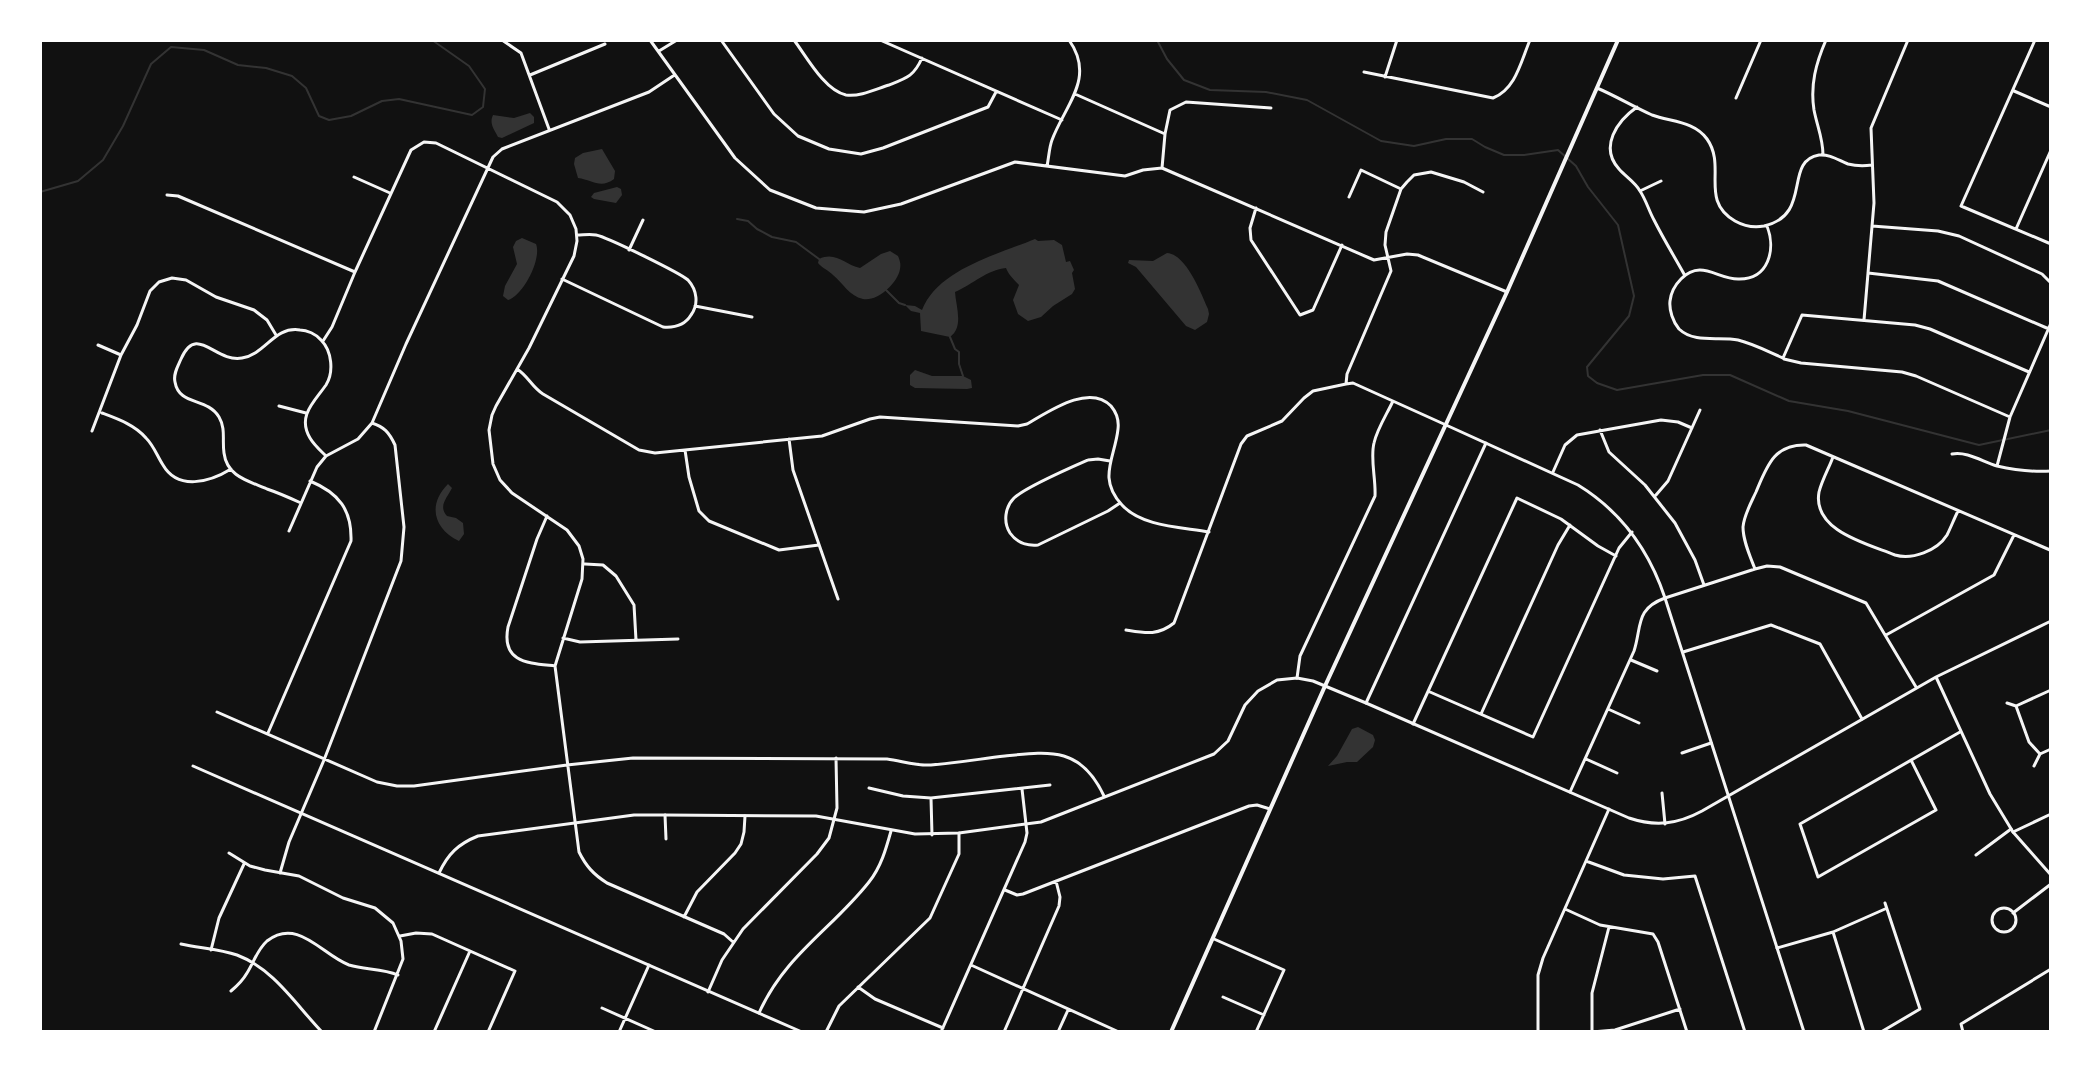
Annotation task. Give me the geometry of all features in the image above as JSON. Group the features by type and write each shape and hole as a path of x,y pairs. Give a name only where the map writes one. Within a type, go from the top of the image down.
{"main road":[{"path":"1171,1032 1618,40"}],"street":[{"path":"502,40 521,53 550,131"},
{"path":"650,40 735,158 770,190 816,208 864,212 901,204 1015,162 1125,176 1162,168 1374,260 1418,255 1507,292"},
{"path":"659,51 677,40"},
{"path":"721,40 774,114 798,136 829,149 861,154 883,148 988,107 996,92"},
{"path":"794,40 827,85 845,95 864,94 904,80 916,71 922,58"},
{"path":"880,40 1062,120"},
{"path":"1047,166 1052,142 1075,94 1080,72 1077,52 1069,40"},
{"path":"1385,77 1397,40"},
{"path":"1364,72 1493,98 1510,87 1530,40"},
{"path":"1736,98 1761,40"},
{"path":"1823,155 1823,140 1812,96 1816,67 1826,40"},
{"path":"1864,320 1874,203 1871,128 1908,40"},
{"path":"2035,40 1961,206 2051,244"},
{"path":"530,75 605,44"},
{"path":"289,531 317,467 326,456 358,439 372,423 493,157 502,149 649,92 674,75"},
{"path":"1597,88 1662,118 1682,122 1702,132 1715,155 1716,199 1730,218 1755,228 1780,220 1794,203 1798,178 1808,159 1823,155 1850,164 1872,165"},
{"path":"2013,90 2051,107"},
{"path":"1075,94 1165,134"},
{"path":"1162,168 1170,110 1186,102 1271,108"},
{"path":"1637,107 1614,129 1611,157 1640,191 1685,275"},
{"path":"323,341 411,150 424,142 436,143 557,202 573,219 577,235 576,251 492,415 489,430 493,464 507,489 567,530 582,553 581,584 555,666 579,852 585,865 607,883 724,934 733,942"},
{"path":"2016,229 2051,150"},
{"path":"1349,197 1361,170 1401,189"},
{"path":"1346,384 1347,374 1391,271 1385,245 1386,232 1401,189 1414,175 1431,172 1464,182 1483,192"},
{"path":"354,177 391,193"},
{"path":"1640,191 1661,181"},
{"path":"167,195 178,196 355,272"},
{"path":"1256,208 1250,228 1251,240 1300,315 1313,310 1342,245"},
{"path":"629,250 643,220"},
{"path":"1767,226 1771,235 1771,252 1767,263 1749,278 1739,279 1701,270 1685,275 1672,292 1670,302 1671,315 1678,328 1699,339 1727,338 1801,363 1902,372 2010,417"},
{"path":"1872,226 1938,231 1959,236 2042,274 2051,283"},
{"path":"562,279 663,327 684,322 695,306 694,290 685,278 599,236 577,235"},
{"path":"1868,273 1938,281 2049,329"},
{"path":"92,431 121,355 150,291 159,282 172,278 186,280 216,297 254,310 267,320 276,335"},
{"path":"695,306 752,317"},
{"path":"1783,358 1802,315 1915,325 2029,372"},
{"path":"1997,466 2010,417 2051,323"},
{"path":"301,503 240,479 231,469 224,453 222,423 217,412 204,403 182,396 174,381 185,351 195,344 205,345 223,357 240,359 260,350 276,335 294,329 306,330 323,341 330,354 330,373 327,383 306,413 306,429 311,440 326,456"},
{"path":"98,345 121,355"},
{"path":"517,369 539,392 639,450 655,453 822,436 880,417 1018,426 1086,396 1104,401 1117,415 1110,483 1120,503 1145,519 1209,532"},
{"path":"1126,630 1150,634 1174,623 1241,444 1247,436 1282,421 1313,391 1353,383 1553,472 1593,494 1621,518 1654,566 1804,1032"},
{"path":"1297,678 1300,656 1375,496 1374,443 1393,401"},
{"path":"279,406 306,413"},
{"path":"1655,496 1668,481 1700,410"},
{"path":"101,412 142,434 174,477 189,482 208,481 231,469"},
{"path":"1553,472 1565,445 1577,435 1669,420 1692,428"},
{"path":"280,873 284,853 324,760 401,561 404,527 395,445 390,434 372,423"},
{"path":"1606,423 1607,429"},
{"path":"1600,430 1609,452 1655,496 1683,537 1704,585"},
{"path":"789,439 793,470 838,599"},
{"path":"1366,703 1486,443"},
{"path":"1755,569 1743,525 1766,467 1774,456 1796,445 1806,445 2050,550"},
{"path":"685,450 699,511 709,521 779,550 819,545"},
{"path":"1952,454 1959,453 1997,466 2026,471 2051,471"},
{"path":"1833,457 1819,493 1818,512 1836,530 1905,558 1921,553 1945,538 1958,511"},
{"path":"1110,461 1084,461 1017,495 1007,509 1005,519 1010,533 1018,541 1038,545 1120,503"},
{"path":"268,734 351,541 352,526 341,502 332,492 310,481"},
{"path":"1413,724 1517,498 1570,525 1616,556"},
{"path":"547,516 506,637 511,652 522,661 555,666"},
{"path":"1481,714 1570,525"},
{"path":"1429,691 1533,737 1616,556 1632,532"},
{"path":"1886,635 1994,575 2014,535"},
{"path":"583,564 603,565 616,576 634,605 636,640"},
{"path":"1570,792 1631,660 1641,618 1652,605 1665,598 1755,569 1780,567 1866,603 1916,688"},
{"path":"439,873 454,849 478,836 634,815 816,816 891,831 932,835 1041,822 1214,754 1228,741 1245,705 1258,691 1277,680 1297,678 1366,703 1639,821 1665,824 1686,819 1936,677 2051,621"},
{"path":"1683,652 1771,625 1820,644 1862,719"},
{"path":"563,638 580,642 678,639"},
{"path":"1631,660 1657,671"},
{"path":"1936,677 1990,794 2012,830 2051,875"},
{"path":"2007,703 2016,706 2051,690"},
{"path":"2016,706 2029,742 2040,754"},
{"path":"1608,709 1639,723"},
{"path":"217,712 377,782 397,786 633,758 887,759 928,765 1053,752 1085,768 1094,777 1105,798"},
{"path":"1911,760 1936,810 1818,877 1800,824 1911,760 1962,731"},
{"path":"1682,753 1711,743"},
{"path":"2034,766 2040,754 2051,749"},
{"path":"708,992 733,942 829,838 837,808 836,758"},
{"path":"1586,759 1617,773"},
{"path":"193,766 802,1032"},
{"path":"869,788 903,796 931,798 1050,785"},
{"path":"858,987 875,999 942,1030 1025,842 1027,833 1022,789"},
{"path":"1662,793 1665,824"},
{"path":"931,798 932,835"},
{"path":"1005,890 1023,894 1249,806 1262,805 1270,809"},
{"path":"1538,1032 1538,975 1543,958 1609,809"},
{"path":"1976,855 2012,830 2051,814"},
{"path":"665,815 666,839"},
{"path":"684,917 697,892 741,844 745,816"},
{"path":"759,1013 767,994 789,964 869,882 885,854 891,831"},
{"path":"826,1032 839,1006 930,918 959,854 959,833"},
{"path":"229,853 244,863 299,876 343,898 381,911 393,923 400,936 403,959 374,1032"},
{"path":"1586,861 1624,875 1663,879 1695,876 1745,1032"},
{"path":"211,950 219,918 244,863"},
{"path":"1004,1032 1059,906 1056,881"},
{"path":"2013,913 2051,884"},
{"path":"1881,1032 1920,1009 1885,903"},
{"path":"2003,908 2013,913 2016,920 2011,930 2004,933 1994,927 1992,919 1996,912 2003,908"},
{"path":"1565,909 1609,927 1653,934 1687,1032"},
{"path":"1777,948 1833,932 1885,909"},
{"path":"1609,927 1592,993 1592,1032 1615,1030 1680,1009"},
{"path":"1833,932 1864,1032"},
{"path":"231,991 247,973 267,941 292,933 309,938 327,954 344,963 398,975"},
{"path":"400,936 432,934 515,971 488,1032"},
{"path":"1213,938 1284,970 1256,1032"},
{"path":"181,944 236,955 252,962 273,977 322,1032"},
{"path":"434,1032 470,951"},
{"path":"619,1032 649,965"},
{"path":"971,965 1119,1032"},
{"path":"1963,1032 1961,1024 2051,969"},
{"path":"1223,997 1264,1015"},
{"path":"602,1008 656,1032"},
{"path":"1058,1032 1068,1010"},
{"path":"1897,1024 1901,1032"}],"shaded area":[{"path":"530,113 534,123 498,137 492,124 493,115 514,118"},
{"path":"602,149 615,171 614,179 601,184 578,178 575,158"},
{"path":"617,187 622,195 616,203 591,197 594,193"},
{"path":"522,238 536,244 536,259 520,292 508,300 503,296 505,286 517,264 513,247"},
{"path":"1035,239 1054,240 1062,245 1066,262 1070,261 1074,270 1075,289 1072,294 1041,317 1028,321 1018,314 1013,300 1019,285 1006,268 999,269 955,292 958,322 950,337 921,331 920,313 911,311 905,305 922,310 930,296 955,273"},
{"path":"890,251 898,256 898,274 886,290 869,299 854,295 818,263 819,259 830,257 860,268"},
{"path":"1167,253 1174,255 1186,267 1208,309 1207,322 1195,330 1186,326 1136,267 1128,263 1129,260 1153,261"},
{"path":"915,370 932,376 963,376 971,380 972,388 915,388 910,385 910,375"},
{"path":"448,484 452,488 443,509 447,516 463,523 464,534 459,541 444,530 436,516 437,500"},
{"path":"1358,727 1373,735 1373,747 1357,762 1328,766 1352,729"}],"waterway":[{"path":"40,192 78,181 103,160 123,126 151,64 171,47 204,50 238,65 266,68 292,76 306,88 319,116 329,120 351,116 382,101 399,99 472,115 483,107 485,89 469,66 432,40"},
{"path":"1157,40 1184,80 1210,90 1266,92 1307,100 1381,141 1414,146 1446,139 1472,139 1504,155 1558,150 1576,166 1588,187 1618,225 1634,296 1629,316 1587,367 1588,376 1597,383 1617,390 1703,375 1730,375 1789,401 1848,411 1979,445 2051,430"},
{"path":"737,219 748,221 772,237 796,242 819,259"},
{"path":"886,290 905,305"},
{"path":"950,337 959,352 963,376"}]}
